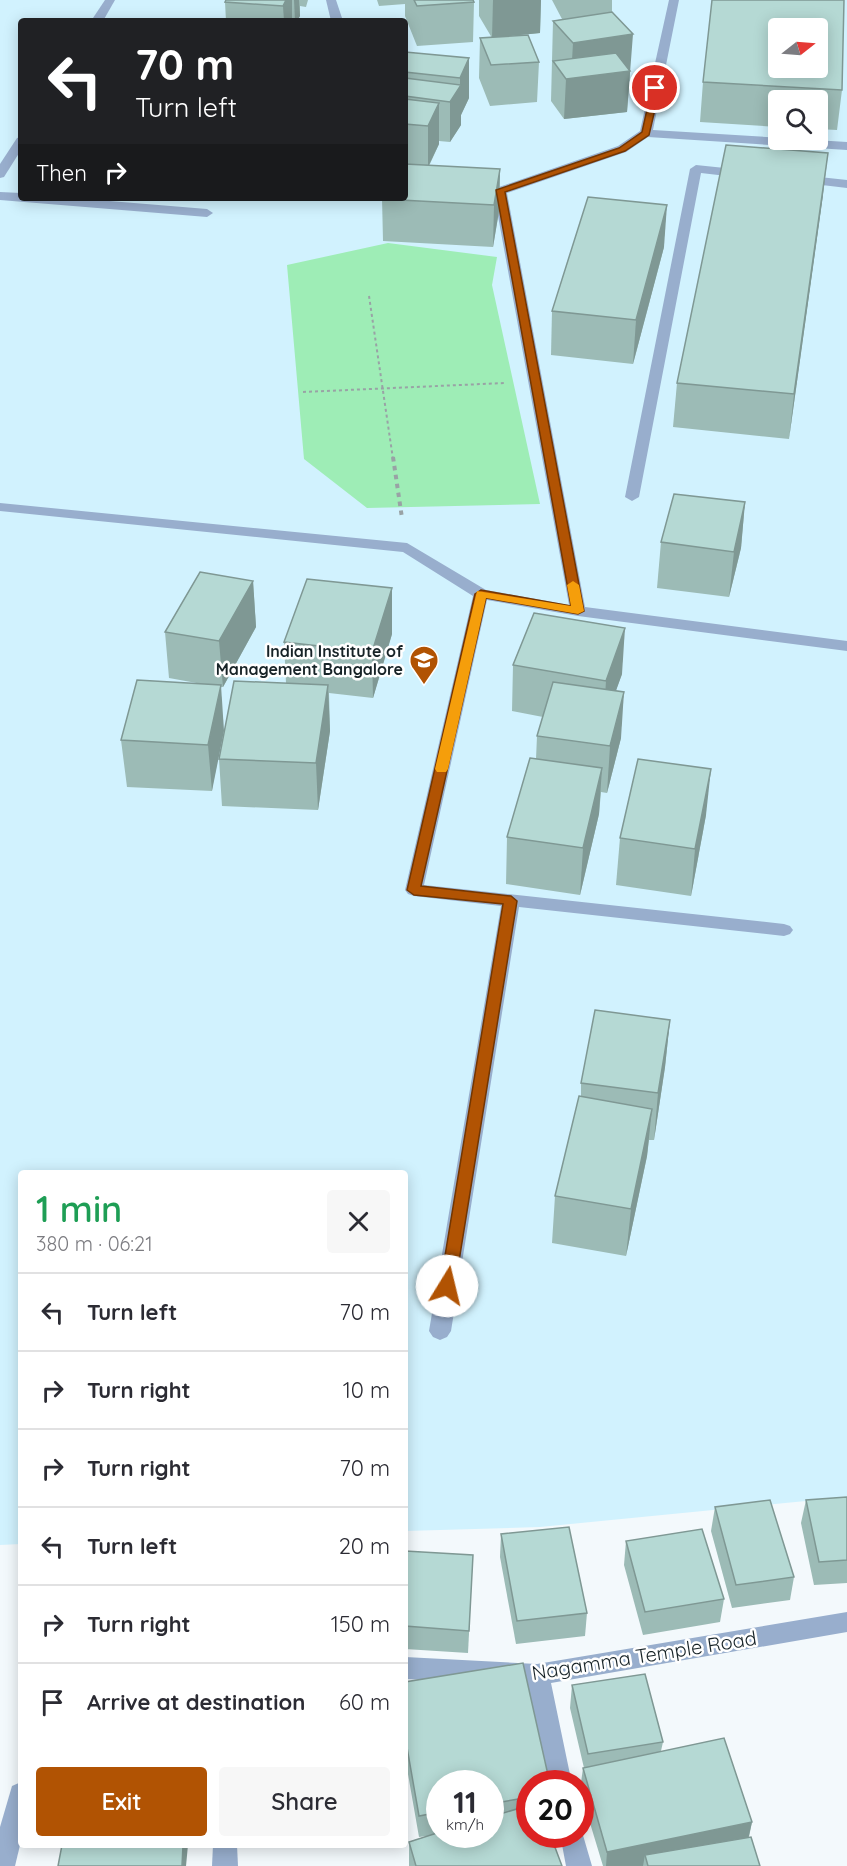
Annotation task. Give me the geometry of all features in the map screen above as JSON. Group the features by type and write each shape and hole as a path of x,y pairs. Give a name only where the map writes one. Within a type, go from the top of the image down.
{"street":[{"path":"99,18 110,0"},
{"path":"331,0 336,18"},
{"path":"646,133 674,0"},
{"path":"465,187 501,190 622,150 646,133 847,146"},
{"path":"0,174 17,153"},
{"path":"632,497 696,169 754,175"},
{"path":"789,178 847,184"},
{"path":"501,190 578,611"},
{"path":"0,196 18,197"},
{"path":"65,201 207,213"},
{"path":"0,507 407,549 481,594 578,611 847,646"},
{"path":"481,594 414,890 784,930"},
{"path":"440,1331 511,901"},
{"name":"Nagamma Temple Road","path":"408,1668 537,1675 847,1622"},
{"path":"537,1675 557,1770"},
{"path":"2,1866 18,1805"},
{"path":"225,1848 225,1866"},
{"path":"575,1848 579,1866"}],"path":[{"path":"369,296 407,549"},
{"path":"303,392 536,381"}],"shaded area":[{"name":"Indian Institute of Management Bangalore","path":"0,0 847,0 847,1497 540,1527 408,1531 408,1170 18,1170 18,1544 0,1545"}],"green space":[{"path":"388,243 497,257 492,285 540,504 367,508 304,459 287,265"}],"building":[{"path":"226,0 286,0 283,6 225,2"},
{"path":"414,0 473,0 474,2 417,6"},
{"path":"712,0 844,0 842,90 703,82"},
{"path":"612,12 633,34 573,43 553,21"},
{"path":"528,35 539,62 491,65 480,38"},
{"path":"408,52 469,58 460,78 408,72"},
{"path":"616,53 630,71 566,79 553,61"},
{"path":"408,78 461,85 450,102 408,96"},
{"path":"408,99 439,103 428,126 408,124"},
{"path":"726,145 828,153 794,394 677,383"},
{"path":"408,164 500,169 494,205 408,200"},
{"path":"588,197 667,205 636,320 552,311"},
{"path":"674,494 745,502 734,552 661,542"},
{"path":"200,572 253,581 219,641 165,632"},
{"path":"307,579 392,588 372,652 284,642"},
{"path":"534,613 625,628 606,681 513,665"},
{"path":"137,680 221,685 208,745 121,740"},
{"path":"234,681 328,685 316,763 219,759"},
{"path":"553,682 624,692 610,746 537,736"},
{"path":"530,758 602,768 583,848 507,837"},
{"path":"638,759 711,769 695,849 620,838"},
{"path":"595,1010 670,1020 658,1093 581,1083"},
{"path":"579,1096 652,1109 631,1209 555,1196"},
{"path":"847,1497 847,1560 819,1562 806,1500"},
{"path":"770,1500 794,1577 736,1585 715,1507"},
{"path":"569,1527 587,1613 517,1621 501,1534"},
{"path":"702,1529 724,1599 645,1612 626,1541"},
{"path":"408,1551 473,1555 469,1631 408,1626"},
{"path":"523,1663 547,1770 516,1770 516,1799 504,1802 504,1770 426,1770 426,1815 419,1816 408,1753 408,1682"},
{"path":"645,1674 663,1742 588,1754 572,1685"},
{"path":"724,1738 752,1822 607,1852 594,1806 594,1770 584,1770 583,1768"},
{"path":"516,1809 516,1848 555,1848 562,1866 416,1866 409,1842 426,1837 426,1848 504,1848 504,1813"},
{"path":"751,1837 760,1866 648,1866 645,1855"},
{"path":"61,1848 183,1848 182,1866 58,1866"}],"slow traffic":[{"path":"441,769 481,594 578,611 573,585"}],"place":[{"name":"Indian Institute of Management Bangalore","path":"424,686"}],"route":[{"path":"447,1286 511,901 414,890 481,594 578,611 501,190 622,150 646,133 655,88"}]}
